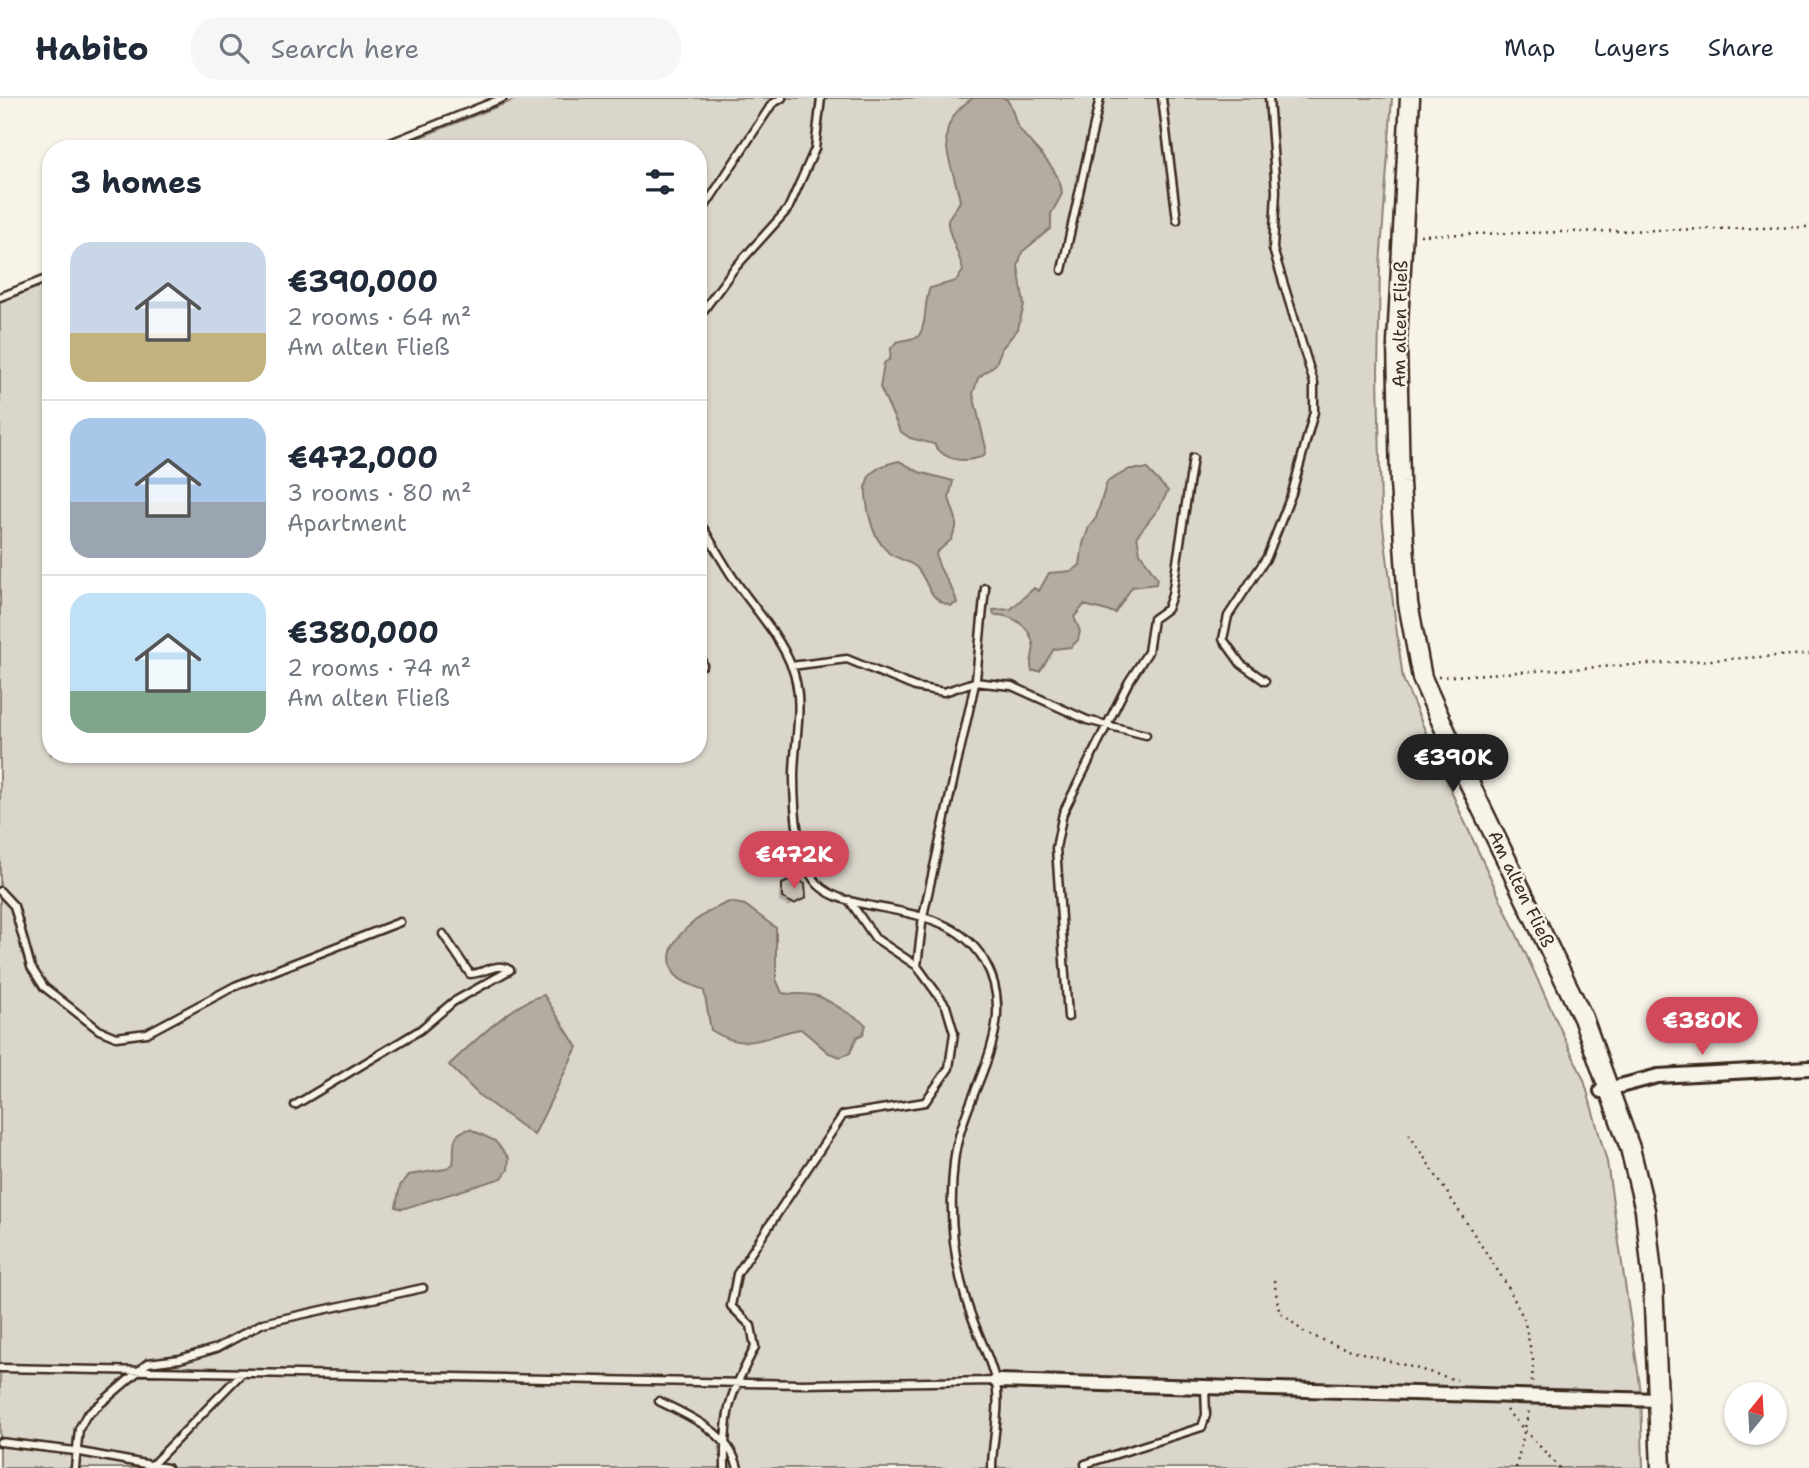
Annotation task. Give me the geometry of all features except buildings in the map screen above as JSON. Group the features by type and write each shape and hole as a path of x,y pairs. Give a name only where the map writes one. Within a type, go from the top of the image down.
{"main road":[{"name":"Am alten Fließ","path":"1410,98 1397,343 1400,483 1408,603 1422,678 1462,768 1583,1018 1606,1089 1630,1148 1645,1210 1653,1283 1661,1468"}],"street":[{"path":"1606,1089 1658,1076 1809,1068"},
{"path":"996,1381 1532,1394 1660,1400"}],"lane":[{"path":"398,140 503,98"},
{"path":"707,203 772,104 782,98"},
{"path":"707,306 733,270 788,209 815,149 821,98"},
{"path":"1062,270 1100,98"},
{"path":"1162,98 1177,220"},
{"path":"1265,681 1241,664 1223,639 1228,616 1267,557 1292,493 1314,412 1314,383 1273,249 1276,191 1269,98"},
{"path":"0,297 42,281"},
{"path":"1068,1017 1056,848 1058,830 1063,813 1148,652 1153,619 1167,609 1172,596 1194,457"},
{"path":"707,541 791,666 800,713 794,776 800,842 811,876 831,896 948,924 983,959 996,992 997,1031 975,1088 954,1161 953,1212 955,1256 996,1381 992,1468"},
{"path":"917,966 923,916 974,682 985,588"},
{"path":"791,666 847,659 915,687 944,692 974,682 1012,686 1107,726 1146,735"},
{"path":"0,891 14,906 31,967 44,987 99,1030 116,1037 147,1033 235,986 400,922"},
{"path":"725,1468 726,1414 737,1382 755,1347 751,1326 731,1306 737,1274 843,1115 925,1102 948,1068 954,1033 946,1006 917,966 875,937 849,900"},
{"path":"295,1105 420,1030 453,1002 510,970 503,966 493,967 478,974 470,974 443,934"},
{"path":"75,1468 79,1429 86,1416 135,1371 148,1363 180,1359 217,1348 263,1323 423,1288"},
{"path":"0,1368 737,1382 996,1381"},
{"path":"150,1467 242,1373"},
{"path":"1086,1468 1085,1464 1202,1427 1206,1415 1205,1386"},
{"path":"659,1401 710,1427 724,1441 738,1468"},
{"path":"0,1442 75,1451 150,1467 167,1468"}],"path":[{"path":"1402,235 1809,227"},
{"path":"1422,678 1809,654"},
{"path":"1409,1134 1507,1285 1524,1319 1533,1360 1532,1394 1516,1468"},
{"path":"1274,1280 1279,1311 1306,1333 1341,1347 1465,1383"},
{"path":"1489,1393 1560,1468"}],"shaded area":[{"path":"519,98 1392,98 1380,266 1378,373 1381,511 1403,679 1461,814 1584,1080 1607,1162 1641,1392 1643,1468 0,1468 0,302 42,286 42,763 707,763 707,140 413,140"},
{"path":"973,98 1005,98 1019,128 1052,167 1062,194 1051,214 1051,228 1022,252 1018,266 1024,305 1018,329 1002,348 996,364 978,378 973,394 986,448 984,456 963,460 950,458 934,444 910,438 900,431 880,387 884,363 890,359 891,348 897,342 918,337 921,332 930,288 956,281 963,271 948,225 949,218 960,201 949,159 947,133 959,109"},
{"path":"899,461 919,472 953,481 949,498 956,528 951,540 936,553 939,566 957,603 951,606 933,595 914,566 889,553 873,531 866,494 868,479 878,468"},
{"path":"1130,469 1147,469 1168,491 1159,508 1137,536 1140,553 1157,578 1156,584 1132,587 1115,613 1084,605 1074,617 1080,631 1078,640 1071,647 1054,649 1040,671 1032,671 1034,646 1028,631 1013,619 994,615 993,610 1011,609 1034,588 1039,591 1049,573 1072,571 1080,565 1083,544 1089,527 1096,518 1107,482"},
{"path":"729,902 745,905 776,928 776,979 782,993 820,997 866,1025 850,1053 841,1057 829,1053 801,1029 746,1042 735,1041 711,1030 704,991 675,975 670,959 678,937 687,928 708,912"},
{"path":"544,995 577,1047 534,1135 480,1096 449,1065 506,1015"},
{"path":"470,1129 495,1141 509,1158 508,1170 502,1178 402,1209 396,1207 400,1186 409,1175 445,1169 453,1164 454,1142 458,1134"}]}
